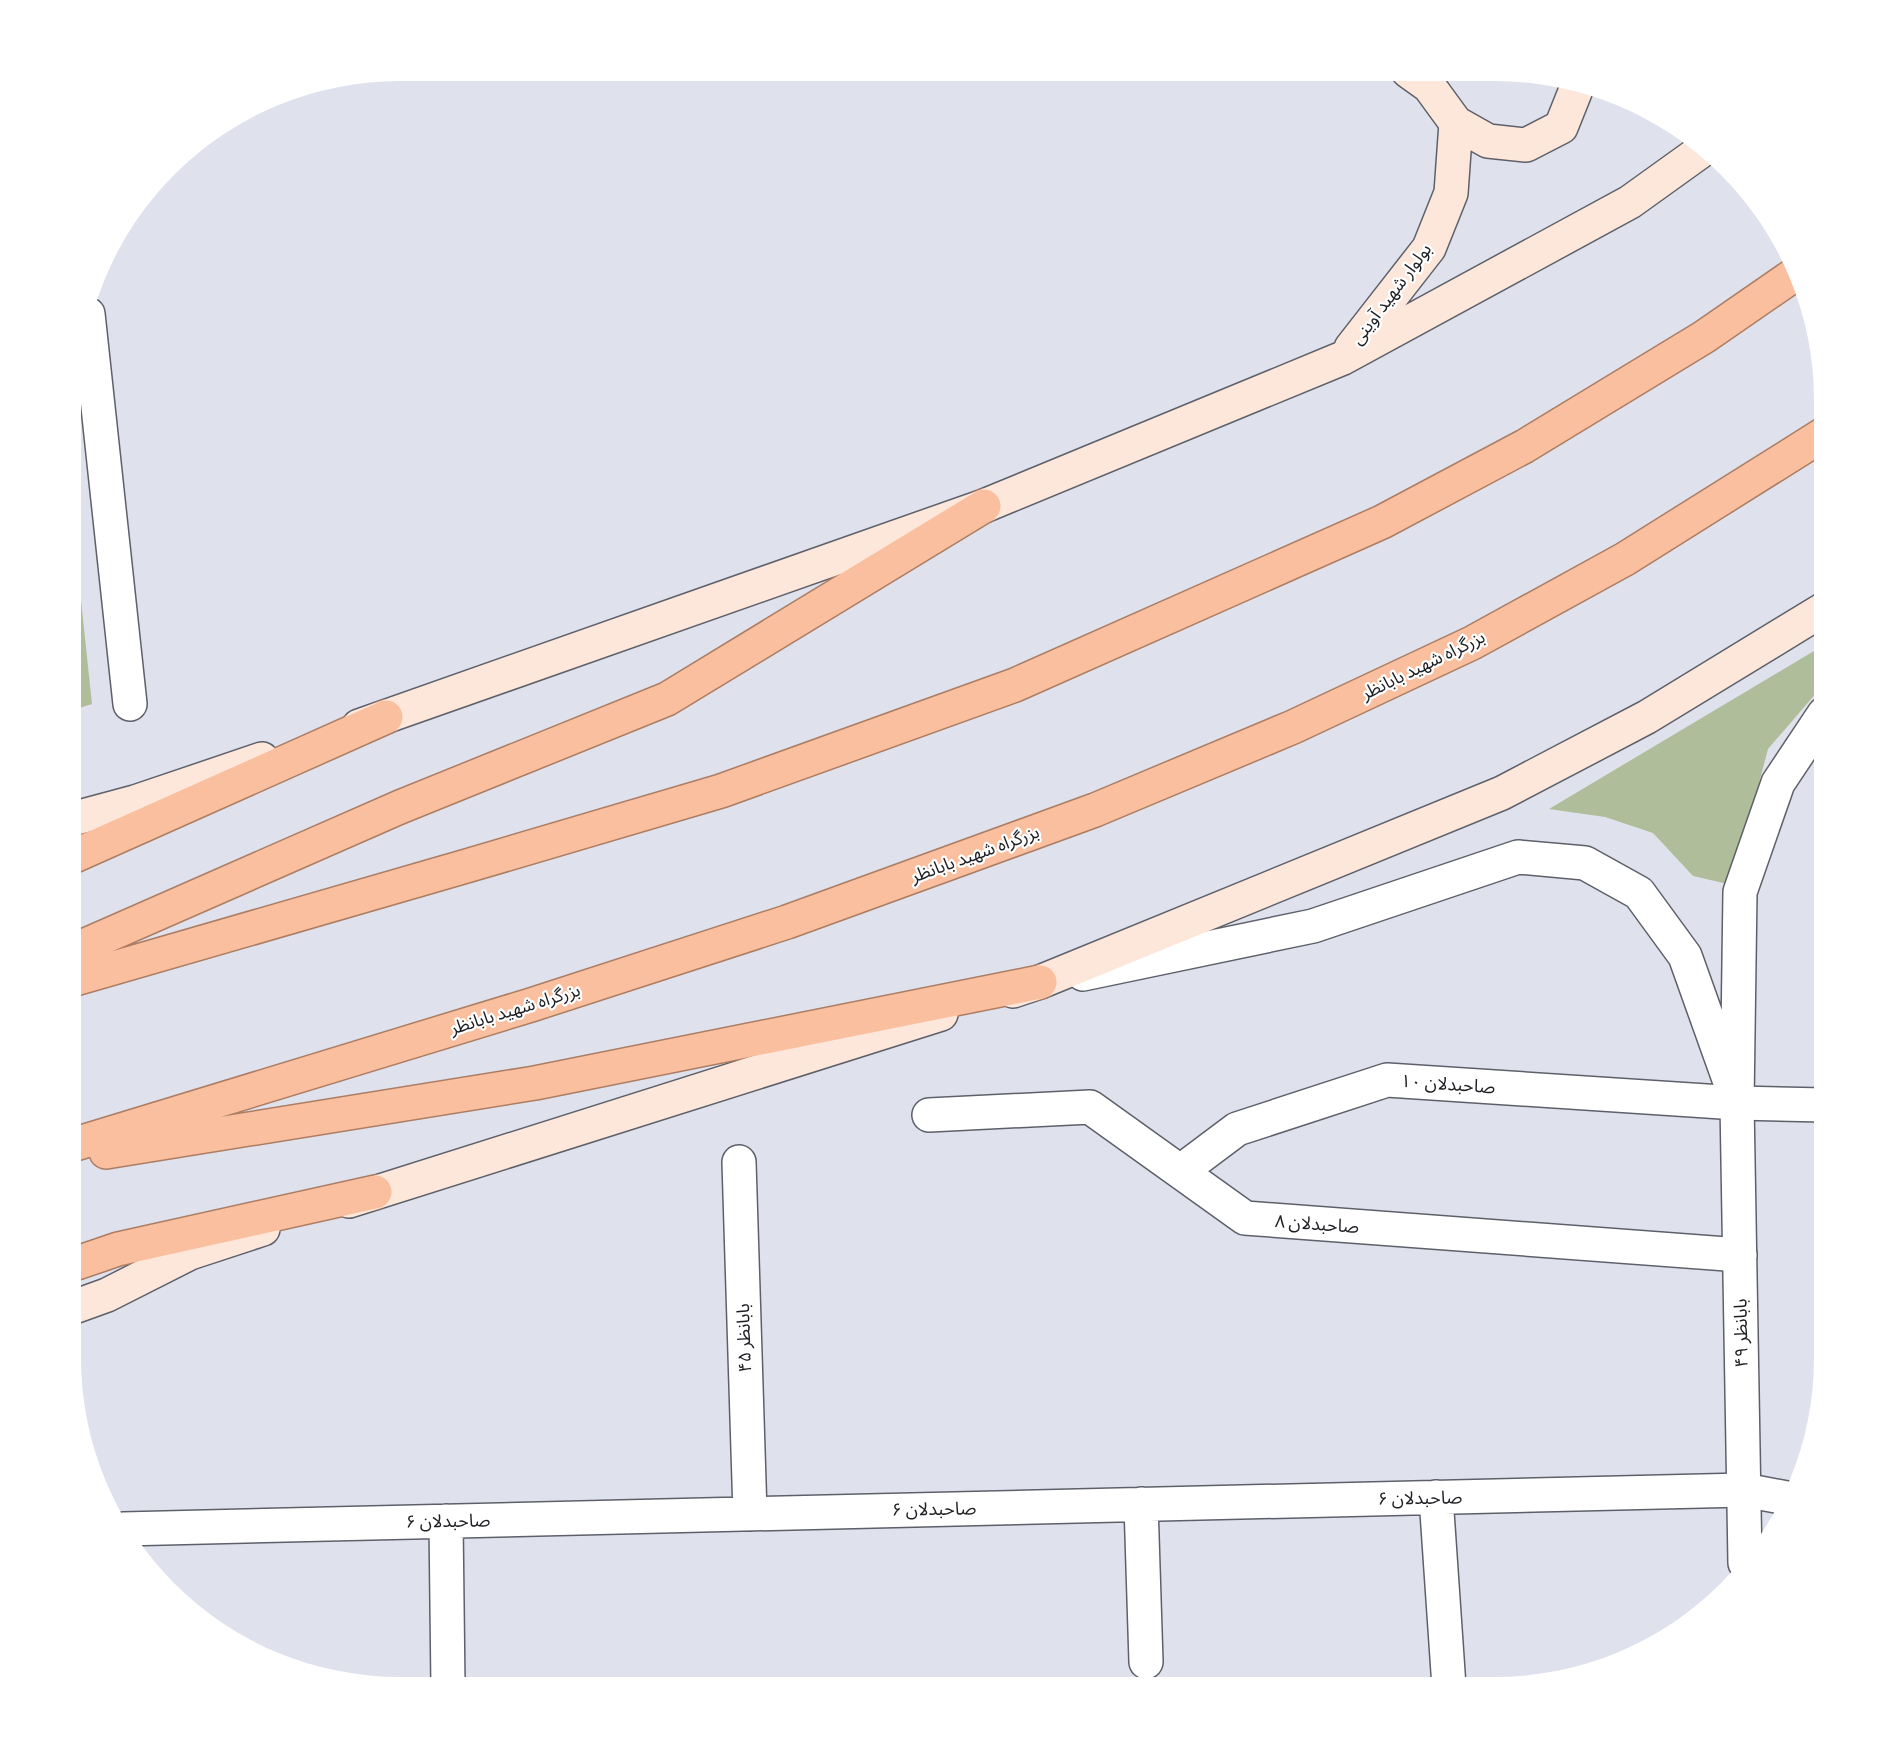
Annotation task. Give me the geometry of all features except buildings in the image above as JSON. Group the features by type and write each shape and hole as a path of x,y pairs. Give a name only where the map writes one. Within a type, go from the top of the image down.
{"highway":[{"path":"81,977 721,791 1015,685 1382,522 1525,446 1704,337 1790,278"},
{"name":"بزرگراه شهید بابانظر","path":"81,1142 531,1005 764,929 1095,810 1293,727 1472,643 1625,558 1814,440"},
{"path":"81,947 400,807 667,699 984,506"},
{"path":"81,853 386,717"},
{"path":"81,1157 535,1083 1040,982"},
{"path":"81,1262 118,1249 375,1192"}],"main road":[{"path":"1422,81 1429,86 1456,123 1488,141 1526,145 1561,127 1575,92"},
{"name":"بولوار شهید آوینی","path":"1343,358 1430,248 1450,193 1456,123"},
{"path":"81,817 135,802 386,717 984,506 1343,358 1630,202 1697,154"},
{"path":"81,1304 107,1295 190,1253 375,1192 1040,982 1502,793 1647,717 1814,615"}],"street":[{"path":"90,328 130,704"},
{"name":"بابانظر ۴۹","path":"1745,1556 1737,1103 1740,892 1778,783 1814,729"},
{"path":"1040,982 1313,926 1518,857 1585,863 1639,892 1685,956 1737,1103"},
{"name":"صاحبدلان ۱۰","path":"1181,1172 1237,1129 1387,1080 1737,1103 1814,1105"},
{"name":"صاحبدلان ۸","path":"929,1115 1090,1107 1245,1218 1740,1255"},
{"name":"بابانظر ۴۵","path":"739,1162 750,1514"},
{"name":"صاحبدلان ۶","path":"131,1528 1744,1490 1782,1497"},
{"path":"1436,1497 1448,1677"},
{"path":"1141,1504 1146,1662"},
{"path":"446,1521 448,1677"}],"green space":[{"path":"81,600 92,704 81,707"},
{"path":"1814,651 1814,696 1768,749 1732,885 1693,876 1653,833 1605,817 1549,809"}]}
